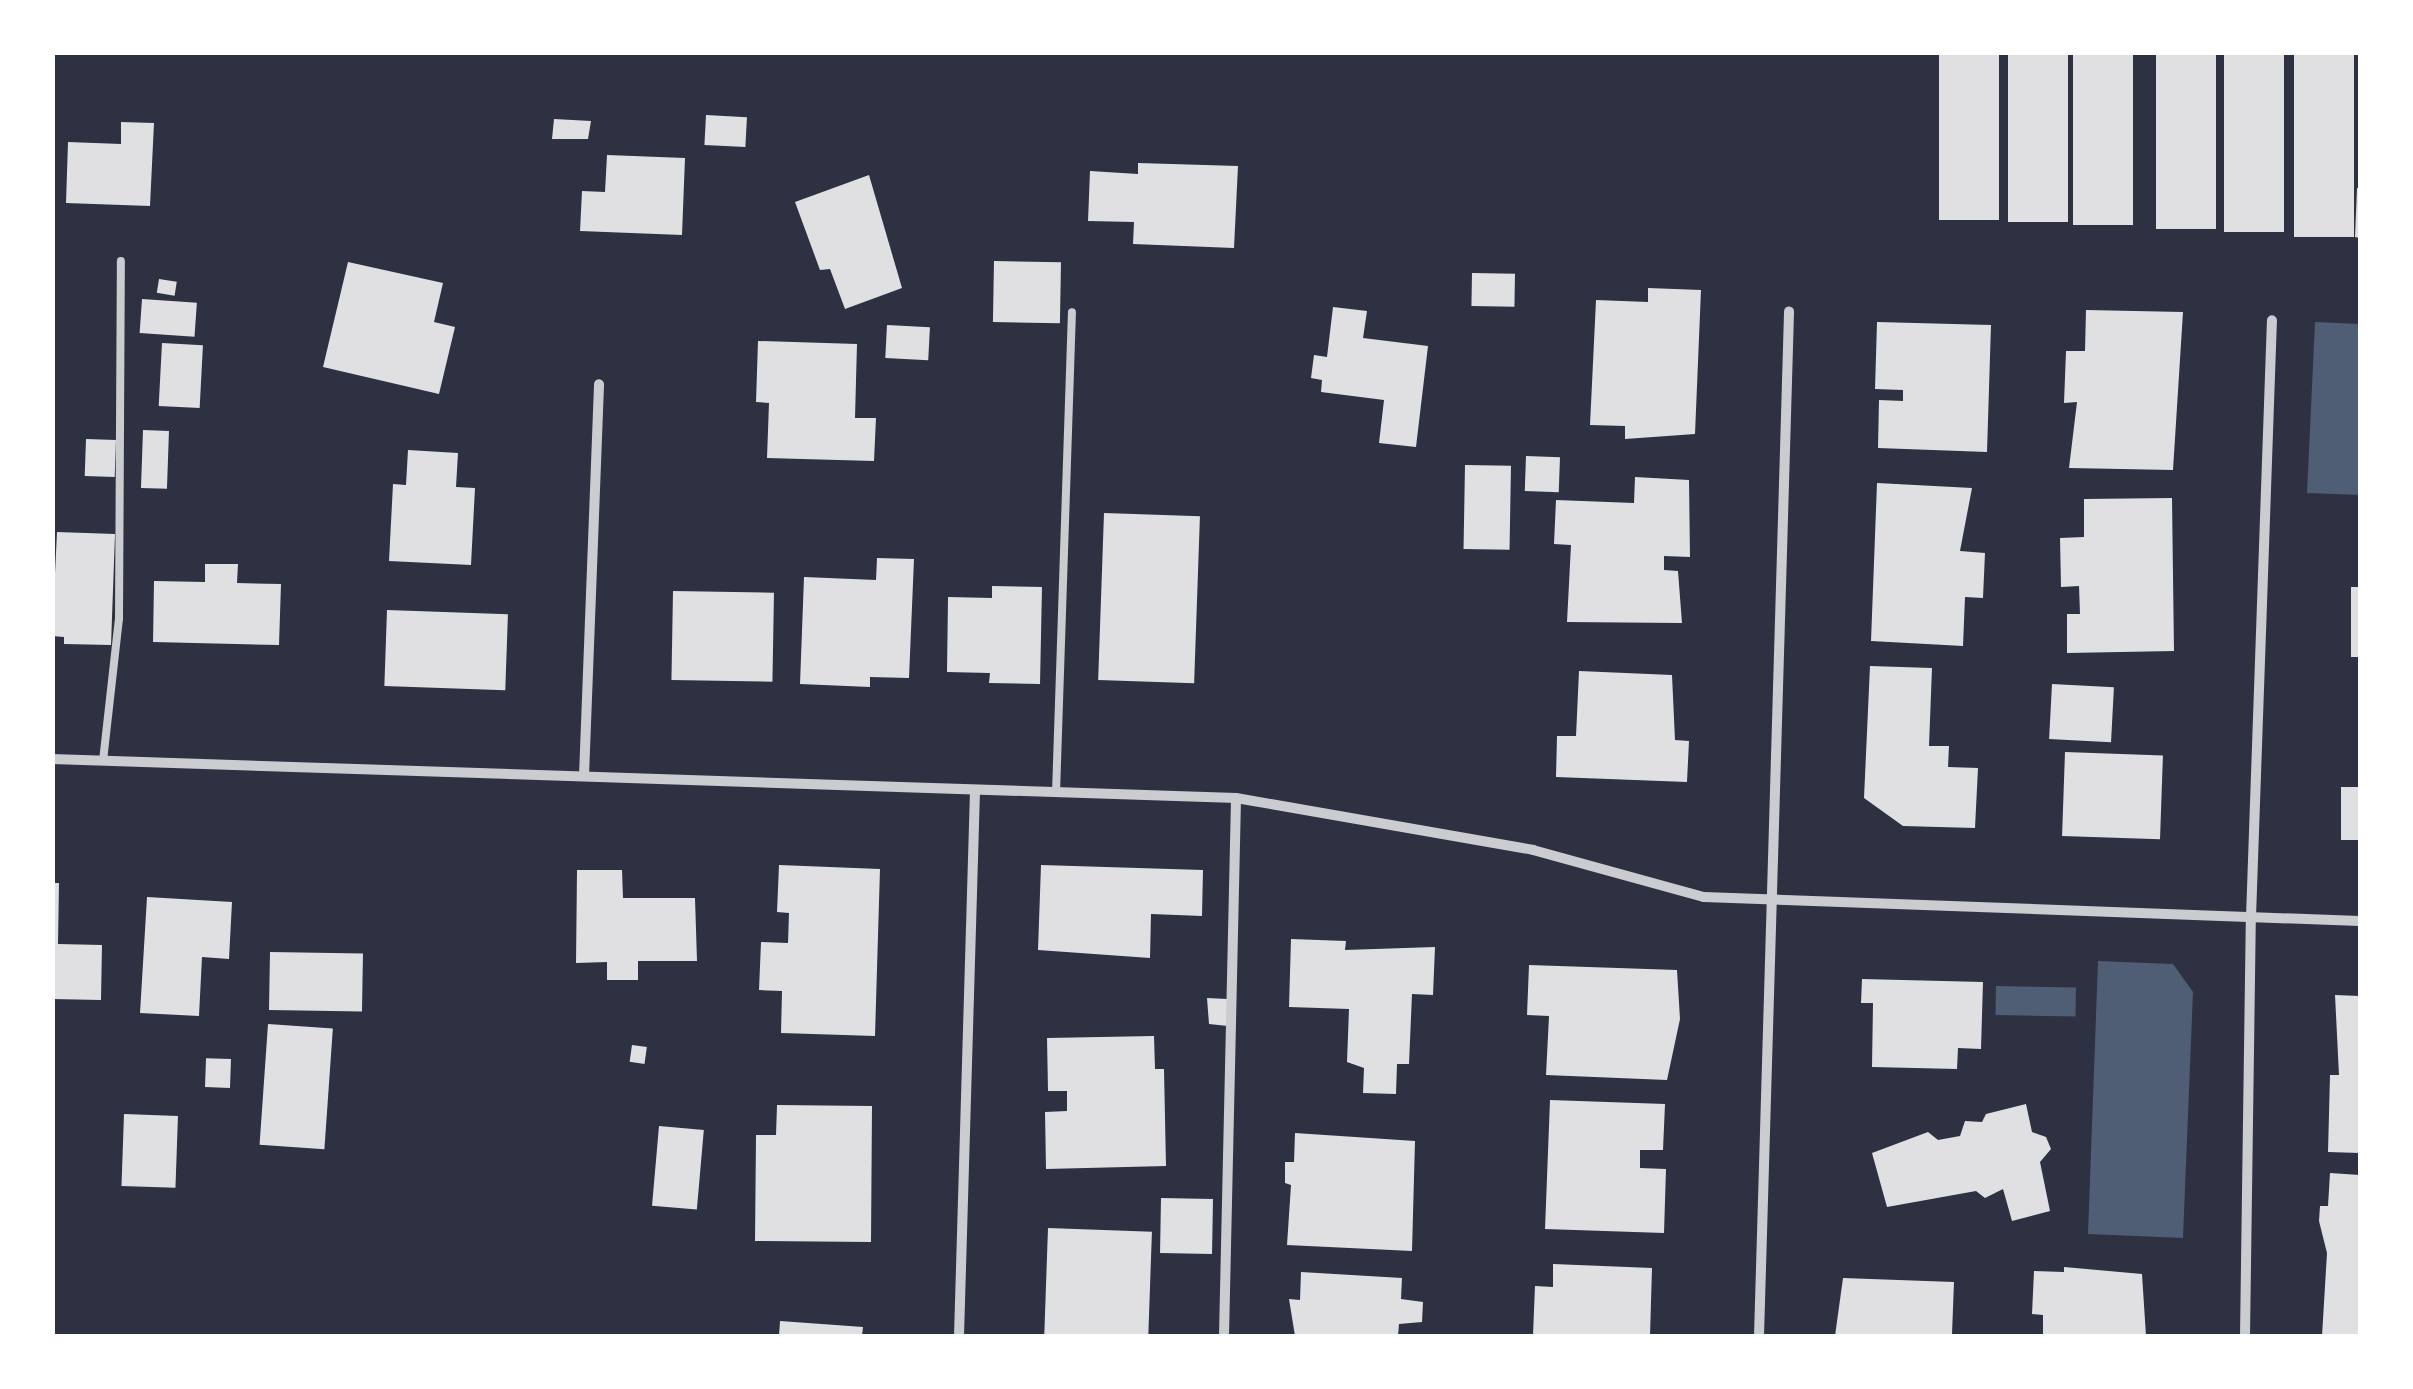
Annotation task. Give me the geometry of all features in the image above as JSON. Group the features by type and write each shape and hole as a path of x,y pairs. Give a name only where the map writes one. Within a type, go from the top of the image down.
{"street":[{"path":"1759,1336 1789,311"},
{"path":"2245,1336 2251,917 2272,320"},
{"path":"584,776 599,384"},
{"path":"52,759 1236,798 1534,850 1704,898 2360,920"},
{"path":"959,1336 975,791"},
{"path":"1224,1336 1236,798"}],"lane":[{"path":"103,761 119,619 121,261"},
{"path":"1056,793 1072,312"}],"water":[{"path":"2315,322 2360,324 2360,495 2307,493"},
{"path":"2098,961 2173,964 2193,992 2183,1238 2088,1234"},
{"path":"1996,986 2076,987 2075,1016 1995,1015"}],"building":[{"path":"1939,52 1999,52 1999,220 1939,220"},
{"path":"2008,52 2068,52 2068,222 2008,222"},
{"path":"2073,52 2133,52 2133,225 2073,225"},
{"path":"2156,52 2216,52 2216,229 2156,229"},
{"path":"2224,52 2284,52 2284,232 2224,232"},
{"path":"2294,52 2354,52 2354,237 2294,237"},
{"path":"706,115 747,117 745,147 704,145"},
{"path":"554,119 591,121 588,139 552,139"},
{"path":"121,122 154,123 150,206 66,203 68,142 121,144"},
{"path":"607,155 685,158 682,235 580,231 582,191 605,192"},
{"path":"1138,163 1238,166 1234,248 1133,244 1134,222 1088,221 1090,171 1138,174"},
{"path":"869,175 902,288 845,309 830,269 820,270 795,202"},
{"path":"2360,188 2360,238 2355,237"},
{"path":"994,261 1061,262 1060,323 993,322"},
{"path":"348,262 443,283 434,322 455,327 439,394 323,367"},
{"path":"1472,273 1515,274 1514,307 1471,306"},
{"path":"159,279 177,282 175,296 157,293"},
{"path":"1648,288 1701,290 1695,434 1625,439 1625,426 1590,425 1596,300 1648,302"},
{"path":"142,299 197,303 194,337 140,333"},
{"path":"1333,307 1367,311 1363,338 1428,346 1416,447 1379,443 1384,400 1321,392 1322,380 1311,378 1314,355 1327,357"},
{"path":"2086,310 2183,312 2173,470 2069,468 2077,402 2064,403 2066,351 2085,351"},
{"path":"1877,322 1991,325 1987,452 1878,448 1879,400 1903,401 1903,390 1875,389"},
{"path":"887,325 930,327 928,360 885,358"},
{"path":"758,341 857,344 855,418 876,418 874,461 767,458 769,403 756,402"},
{"path":"162,343 203,345 200,408 159,406"},
{"path":"143,430 169,431 167,489 141,488"},
{"path":"86,439 116,440 115,477 85,476"},
{"path":"408,450 458,453 456,487 475,488 471,565 389,561 393,484 406,485"},
{"path":"1526,456 1560,457 1559,492 1525,491"},
{"path":"1465,465 1511,466 1510,550 1464,549"},
{"path":"1635,477 1689,480 1690,557 1664,556 1664,570 1678,571 1682,623 1567,622 1571,545 1554,544 1556,500 1634,503"},
{"path":"1877,483 1972,488 1960,551 1985,553 1983,598 1965,597 1963,646 1871,641"},
{"path":"2172,498 2174,651 2067,653 2067,614 2080,614 2079,586 2061,587 2060,538 2084,537 2084,499"},
{"path":"1104,513 1200,516 1194,683 1098,680"},
{"path":"57,532 115,534 111,645 64,644 64,637 52,636"},
{"path":"877,558 914,559 909,678 870,677 870,687 800,684 804,577 876,580"},
{"path":"205,564 238,564 237,583 281,584 279,645 153,642 154,581 205,582"},
{"path":"992,586 1042,587 1040,684 989,683 990,673 947,672 948,597 992,598"},
{"path":"2351,587 2360,587 2360,657 2351,657"},
{"path":"673,591 774,593 772,682 671,680"},
{"path":"387,610 508,614 505,690 384,686"},
{"path":"1870,666 1932,668 1929,746 1949,746 1948,767 1978,768 1975,828 1903,826 1864,798"},
{"path":"1579,671 1672,675 1675,740 1689,741 1687,782 1556,777 1557,736 1576,736"},
{"path":"2052,684 2114,687 2111,742 2049,739"},
{"path":"2065,752 2163,755 2160,839 2062,836"},
{"path":"2341,787 2360,787 2360,840 2341,840"},
{"path":"779,865 880,869 875,1036 781,1033 782,991 759,990 761,942 788,943 789,913 777,912"},
{"path":"1041,865 1203,870 1202,916 1151,914 1150,958 1038,950"},
{"path":"577,870 622,870 623,898 695,898 697,961 638,961 638,980 607,980 607,962 576,963"},
{"path":"52,883 59,883 58,944 102,945 101,1000 52,999"},
{"path":"147,897 232,902 229,959 202,957 199,1016 140,1013"},
{"path":"1291,939 1346,941 1345,950 1435,947 1433,995 1412,994 1409,1064 1397,1064 1396,1094 1363,1093 1364,1068 1347,1062 1349,1009 1289,1007"},
{"path":"270,952 363,954 362,1012 269,1010"},
{"path":"1529,965 1677,970 1680,1019 1667,1080 1546,1075 1549,1016 1527,1015"},
{"path":"1862,979 1983,982 1981,1049 1958,1048 1957,1069 1872,1067 1873,1003 1861,1003"},
{"path":"2335,995 2360,996 2360,1153 2328,1152 2330,1075 2339,1075"},
{"path":"1207,998 1227,999 1228,1026 1209,1024"},
{"path":"268,1024 333,1029 324,1149 260,1145"},
{"path":"1154,1036 1155,1069 1164,1069 1166,1166 1046,1169 1045,1112 1067,1111 1067,1091 1048,1091 1047,1038"},
{"path":"632,1045 647,1047 644,1064 630,1062"},
{"path":"206,1058 231,1059 230,1088 205,1087"},
{"path":"1550,1100 1665,1104 1663,1150 1640,1150 1640,1168 1666,1169 1664,1233 1545,1229"},
{"path":"2026,1104 2032,1132 2046,1137 2051,1149 2040,1162 2050,1211 2012,1221 2003,1189 1985,1198 1976,1191 1887,1207 1872,1153 1928,1132 1938,1140 1960,1136 1965,1121 1982,1122 1986,1114"},
{"path":"777,1105 872,1106 871,1242 755,1241 756,1135 776,1135"},
{"path":"124,1114 178,1116 175,1188 121,1186"},
{"path":"659,1126 704,1130 697,1210 652,1206"},
{"path":"1295,1133 1415,1141 1412,1251 1287,1245 1291,1185 1285,1183 1285,1162 1294,1162"},
{"path":"2330,1173 2360,1175 2360,1336 2322,1336 2327,1253 2319,1221 2320,1206 2328,1206"},
{"path":"1161,1198 1213,1199 1212,1254 1160,1253"},
{"path":"1048,1228 1152,1232 1148,1336 1044,1335"},
{"path":"1553,1264 1652,1268 1650,1336 1533,1335 1535,1286 1553,1287"},
{"path":"2064,1267 2142,1274 2146,1336 2043,1336 2043,1315 2032,1314 2034,1271 2064,1272"},
{"path":"1301,1272 1402,1278 1401,1299 1423,1302 1422,1322 1399,1324 1398,1336 1295,1336 1289,1299 1300,1300"},
{"path":"1843,1278 1954,1282 1952,1334 1835,1336"},
{"path":"780,1321 863,1327 862,1336 779,1336"}]}
